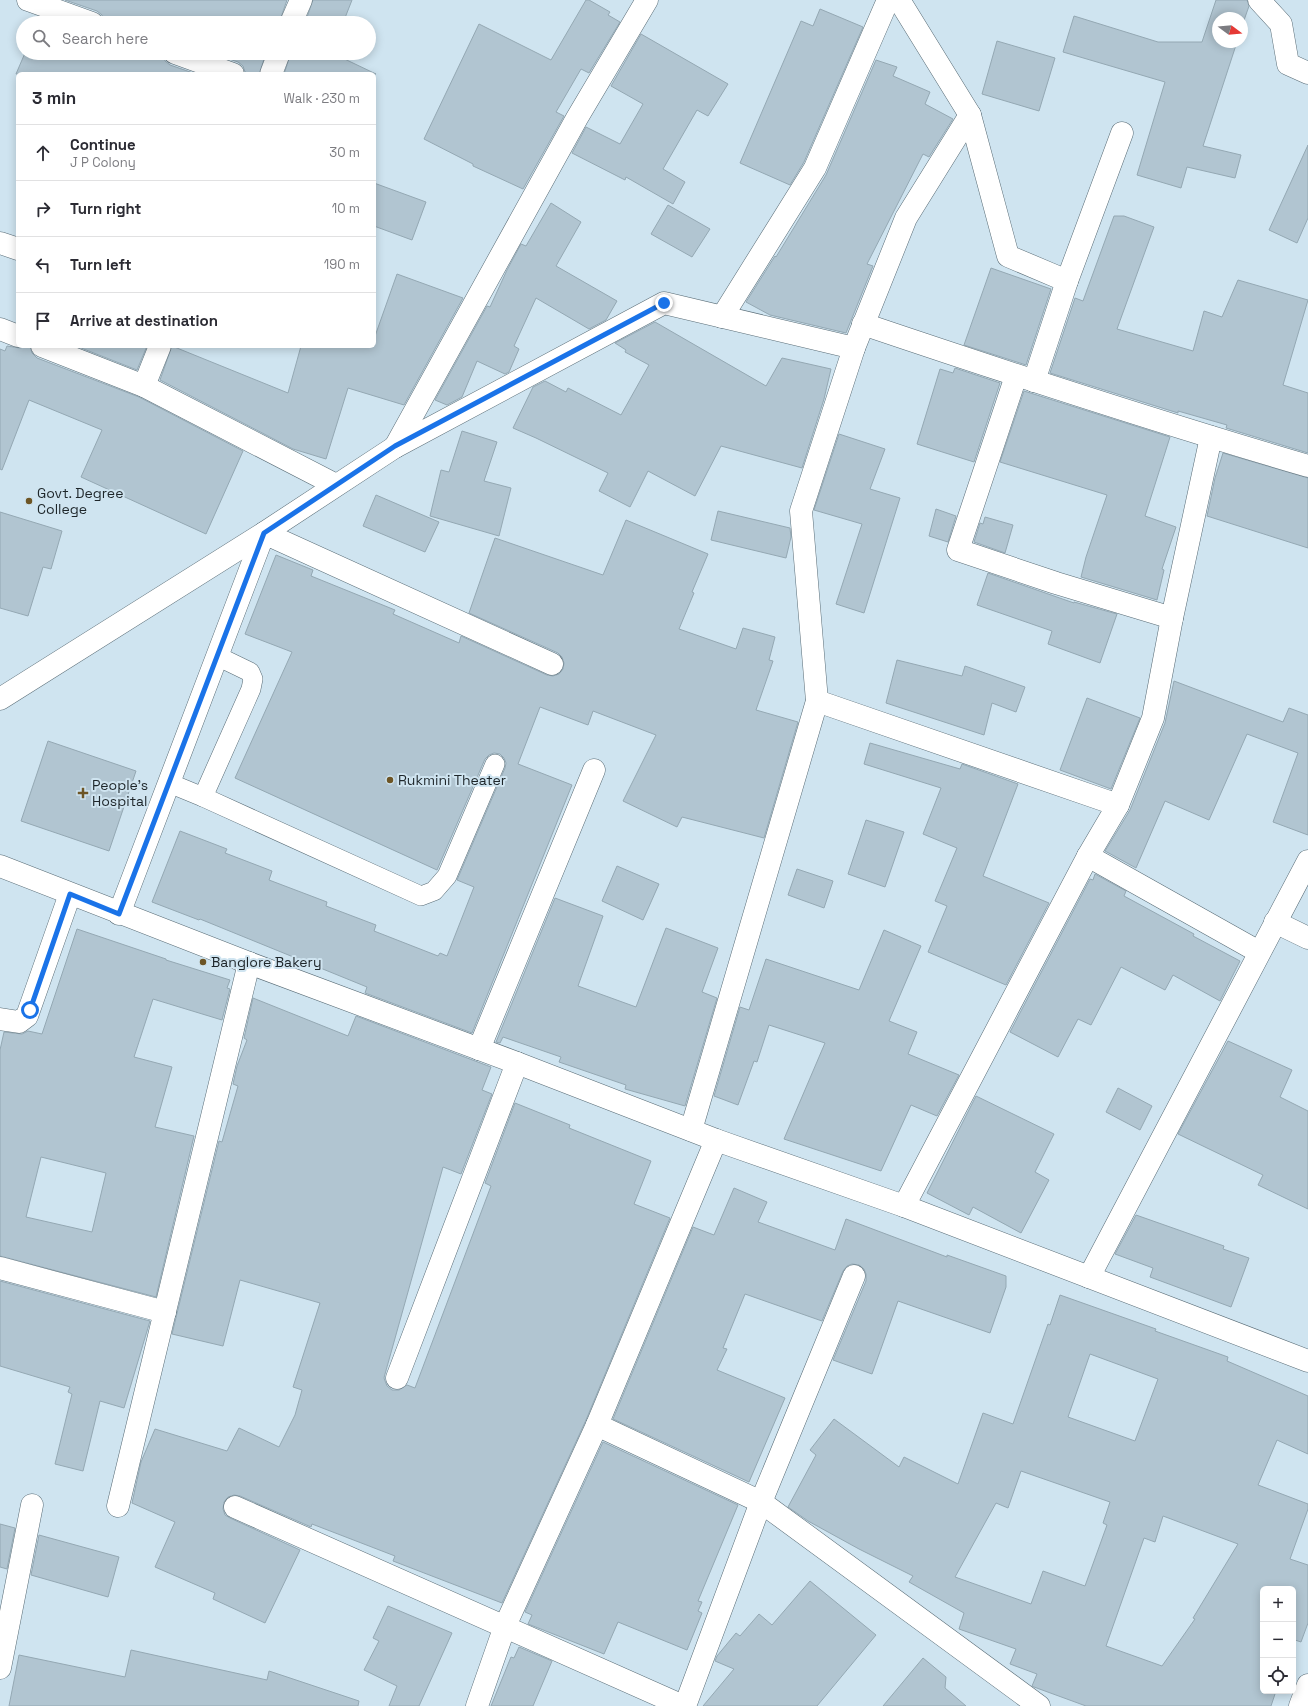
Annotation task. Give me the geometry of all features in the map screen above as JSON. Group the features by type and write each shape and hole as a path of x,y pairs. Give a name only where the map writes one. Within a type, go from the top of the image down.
{"street":[{"path":"28,0 73,16"},
{"path":"294,16 301,0"},
{"path":"395,446 577,118 647,0"},
{"path":"722,317 815,168 888,0"},
{"path":"899,0 970,115 1008,256 1067,281"},
{"path":"1259,0 1281,24 1288,64 1308,73"},
{"path":"194,60 227,72"},
{"path":"271,72 276,60"},
{"path":"691,1130 817,701 801,511 854,348 906,218 970,115"},
{"path":"1122,132 1067,281 1025,379 958,550 1056,583 1172,618"},
{"path":"0,243 16,248"},
{"path":"0,700 264,533 395,446 664,303 854,348"},
{"path":"863,324 1025,379 1211,438 1308,466"},
{"path":"0,329 16,335"},
{"path":"47,348 144,386 336,485"},
{"path":"144,386 159,348"},
{"path":"904,1206 1088,856 1118,805 1153,718 1172,618 1211,438"},
{"path":"119,914 264,533"},
{"path":"264,533 552,664"},
{"path":"817,701 1118,805"},
{"path":"480,1049 594,770"},
{"path":"1088,856 1259,952"},
{"path":"1089,1277 1308,860"},
{"path":"0,866 119,914 517,1063 716,1140 904,1206 1308,1361"},
{"path":"0,1019 19,1022 27,1016 70,894"},
{"path":"1275,922 1308,938"},
{"path":"118,1506 249,963"},
{"path":"397,1378 517,1063"},
{"path":"477,1706 505,1626 597,1425 716,1140"},
{"path":"0,1268 165,1312"},
{"path":"235,1507 684,1706 761,1502 854,1276"},
{"path":"597,1425 761,1502 1039,1706"},
{"path":"0,1668 32,1505"},
{"path":"1300,1706 1308,1685"}],"lane":[{"path":"203,797 251,689 253,679 250,672 217,656"},
{"path":"169,783 421,896 434,891 447,876 495,764"}],"building":[{"path":"65,0 287,0 281,16 102,16 97,11"},
{"path":"313,0 352,0 346,16 307,16"},
{"path":"586,0 589,0 610,12 608,15 620,22 589,73 581,69 556,112 564,116 523,189 473,166 473,164 424,139 479,24 551,60"},
{"path":"1216,0 1247,0 1249,6 1247,12 1212,12"},
{"path":"820,9 863,27 804,162 790,185 740,163 801,21 813,26"},
{"path":"1212,12 1212,48 1235,48 1203,146 1241,155 1235,178 1187,167 1181,188 1137,175 1165,82 1063,52 1074,16 1158,42 1202,42"},
{"path":"641,34 728,84 708,116 697,110 663,169 685,182 673,204 626,177 625,180 572,153 586,127 620,144 643,104 611,86"},
{"path":"997,41 1055,58 1039,111 982,94"},
{"path":"22,60 165,60 170,65 190,72 17,72"},
{"path":"232,60 264,60 260,72 245,72 243,66"},
{"path":"289,60 347,60 372,72 285,72"},
{"path":"876,60 897,67 893,76 930,92 925,104 953,119 929,157 923,154 867,264 873,266 846,333 770,315 746,302 775,256 776,257 826,175"},
{"path":"1308,145 1308,218 1297,243 1269,230"},
{"path":"376,184 426,202 412,240 376,227"},
{"path":"551,203 581,222 556,266 617,301 606,320 589,329 536,298 514,346 519,349 509,372 505,374 477,361 462,397 447,405 435,400 487,306 490,307 521,244 526,246"},
{"path":"668,205 710,229 692,257 651,234"},
{"path":"1114,216 1124,216 1154,227 1117,329 1193,351 1204,311 1222,317 1238,280 1308,300 1283,385 1308,393 1308,453 1226,428 1227,425 1178,411 1178,413 1050,373 1075,298 1083,301"},
{"path":"991,268 1051,289 1026,365 964,345"},
{"path":"397,274 463,298 404,405 348,388 326,459 293,449 160,380 171,348 177,348 288,393 300,348 376,348 376,333"},
{"path":"655,322 766,386 782,358 831,369 824,399 802,468 721,446 695,496 648,471 630,507 599,491 608,473 513,428 533,387 545,381 566,392 568,388 621,415 649,365 625,352 626,350 615,343"},
{"path":"7,346 16,348 31,348 32,353 37,358 139,397 243,451 206,534 81,477 102,430 29,400 2,470 0,469 0,349 5,351"},
{"path":"81,348 146,348 137,370"},
{"path":"955,368 1000,383 974,462 917,444 940,369 953,373"},
{"path":"1024,391 1170,437 1145,516 1176,527 1162,569 1164,570 1157,600 1081,577 1086,557 1107,495 1000,462"},
{"path":"462,431 497,442 484,481 511,488 499,536 430,516 441,470 449,472"},
{"path":"839,434 885,449 870,489 900,498 864,613 836,604 862,524 814,510"},
{"path":"1223,453 1308,478 1308,548 1207,516 1215,478"},
{"path":"376,495 439,522 425,552 363,526"},
{"path":"936,509 956,516 948,542 929,536"},
{"path":"718,511 790,528 791,537 786,558 711,540"},
{"path":"0,512 62,531 51,569 43,567 28,616 0,608"},
{"path":"985,517 1013,525 1005,553 974,542 980,523 983,524"},
{"path":"626,520 708,554 692,592 694,593 679,629 736,649 743,628 775,637 769,660 773,661 756,710 798,722 764,838 682,817 677,827 623,801 656,735 593,711 588,725 540,707 518,764 572,785 472,1033 365,993 367,987 200,919 199,920 152,902 180,831 227,849 225,853 272,871 269,880 327,902 326,906 376,925 374,931 438,956 440,953 447,956 474,887 457,880 505,768 506,763 504,758 500,754 494,753 485,759 437,870 235,778 292,652 245,634 276,555 313,570 311,576 395,610 393,614 459,643 461,636 547,675 553,676 559,674 563,669 564,663 562,657 558,653 469,613 495,538 603,575"},
{"path":"988,573 1074,603 1117,614 1100,663 1048,644 1052,631 977,605"},
{"path":"897,660 962,676 965,666 1025,687 1016,712 992,703 984,735 886,703"},
{"path":"1174,681 1283,722 1289,708 1308,715 1308,835 1273,822 1298,753 1247,734 1209,820 1165,801 1136,868 1105,851 1130,810 1165,723"},
{"path":"1087,698 1140,718 1111,789 1060,770"},
{"path":"48,741 136,771 109,851 21,821"},
{"path":"870,743 960,769 962,764 1018,784 983,876 1049,903 1006,985 928,952 947,906 935,901 957,848 923,834 941,788 864,764"},
{"path":"866,820 904,832 885,887 848,874"},
{"path":"617,866 659,884 643,920 602,901"},
{"path":"797,869 833,881 824,908 788,895"},
{"path":"1095,874 1126,891 1124,896 1240,961 1220,1001 1173,975 1165,990 1121,967 1091,1025 1078,1019 1058,1057 1010,1032 1090,879 1093,880"},
{"path":"555,898 603,916 578,986 636,1007 666,928 718,948 702,992 717,998 685,1106 625,1089 626,1085 559,1062 561,1057 503,1037 500,1043 496,1042"},
{"path":"77,929 166,960 230,980 227,988 230,989 222,1020 153,999 134,1057 172,1067 155,1127 194,1136 156,1297 0,1256 0,1050 4,1032 22,1034 28,1031 42,1034","holes":["41,1157 106,1173 92,1232 26,1217"]},
{"path":"884,930 921,946 889,1021 917,1032 908,1054 959,1075 937,1116 911,1105 881,1171 784,1139 825,1043 769,1025 757,1062 754,1061 738,1105 714,1096 740,1007 749,1010 766,959 859,990"},
{"path":"253,998 348,1036 356,1016 491,1067 482,1090 492,1094 461,1174 443,1167 384,1378 387,1386 392,1390 399,1390 407,1385 415,1388 491,1186 485,1183 515,1103 570,1125 569,1128 651,1161 634,1204 670,1218 586,1420 502,1603 393,1561 395,1556 312,1524 311,1527 240,1496 234,1495 228,1497 224,1502 223,1509 225,1515 300,1550 265,1623 213,1599 215,1593 155,1567 175,1522 132,1503 141,1462 155,1429 227,1451 239,1428 279,1447 295,1415 302,1390 293,1387 320,1303 240,1280 223,1346 172,1334 219,1141 222,1142 238,1086 233,1084 237,1066 247,1040 244,1038"},
{"path":"1228,1041 1292,1070 1280,1097 1308,1111 1308,1209 1258,1185 1263,1175 1178,1134"},
{"path":"1118,1088 1152,1106 1140,1130 1106,1112"},
{"path":"976,1096 1054,1134 1035,1172 1049,1180 1021,1233 973,1207 969,1215 927,1193"},
{"path":"734,1188 767,1202 758,1222 835,1250 846,1219 947,1257 947,1255 1006,1276 1006,1287 990,1333 898,1301 872,1374 833,1360 866,1281 864,1269 859,1265 852,1264 847,1266 843,1271 822,1321 745,1294 723,1348 727,1349 717,1370 785,1398 749,1482 613,1419 693,1227 714,1235"},
{"path":"1136,1215 1224,1246 1223,1249 1249,1258 1231,1307 1150,1277 1153,1268 1115,1254"},
{"path":"0,1281 150,1321 124,1408 100,1401 83,1471 55,1464 72,1394 68,1392 70,1387 0,1366"},
{"path":"1060,1295 1156,1329 1155,1331 1228,1357 1227,1361 1308,1396 1308,1454 1277,1440 1258,1485 1308,1504 1308,1509 1290,1559 1308,1565 1308,1623 1301,1642 1296,1640 1296,1586 1260,1586 1260,1694 1275,1694 1271,1706 1086,1706 1034,1687 1032,1686 1037,1674 1010,1664 1016,1649 959,1629 964,1613 909,1582 913,1576 808,1521 788,1507 816,1455 810,1450 834,1419 899,1467 904,1457 958,1484 983,1413 1013,1424 1048,1324 1050,1325","holes":["1090,1354 1158,1379 1135,1441 1068,1417","1021,1471 1110,1502 1103,1523 1107,1525 1085,1586 1043,1571 1031,1604 955,1577 996,1503 1008,1508","1163,1516 1238,1544 1193,1618 1195,1619 1162,1666 1106,1646 1144,1538 1155,1542"]},
{"path":"603,1442 738,1505 698,1601 702,1602 698,1611 702,1613 687,1650 618,1622 604,1654 528,1624 532,1615 525,1612"},
{"path":"0,1524 15,1528 7,1569 0,1567"},
{"path":"39,1535 119,1557 108,1597 31,1575"},
{"path":"810,1581 876,1635 817,1706 703,1706 734,1669 715,1661 717,1656 736,1633 740,1636 759,1614 772,1625"},
{"path":"388,1606 452,1633 419,1706 389,1706 397,1686 364,1670 379,1641 373,1638"},
{"path":"519,1647 552,1661 533,1706 491,1706 511,1657 514,1658"},
{"path":"131,1650 267,1680 269,1671 359,1701 358,1706 9,1706 19,1655 125,1677"},
{"path":"923,1658 946,1677 945,1688 966,1706 883,1706"}],"place":[{"name":"Govt. Degree College","path":"29,501"},
{"name":"Rukmini Theater","path":"390,780"},
{"name":"People's Hospital","path":"83,793"},
{"name":"Banglore Bakery","path":"203,962"}],"route":[{"path":"30,1010 70,894 119,914 264,533 395,446 664,303"}]}
